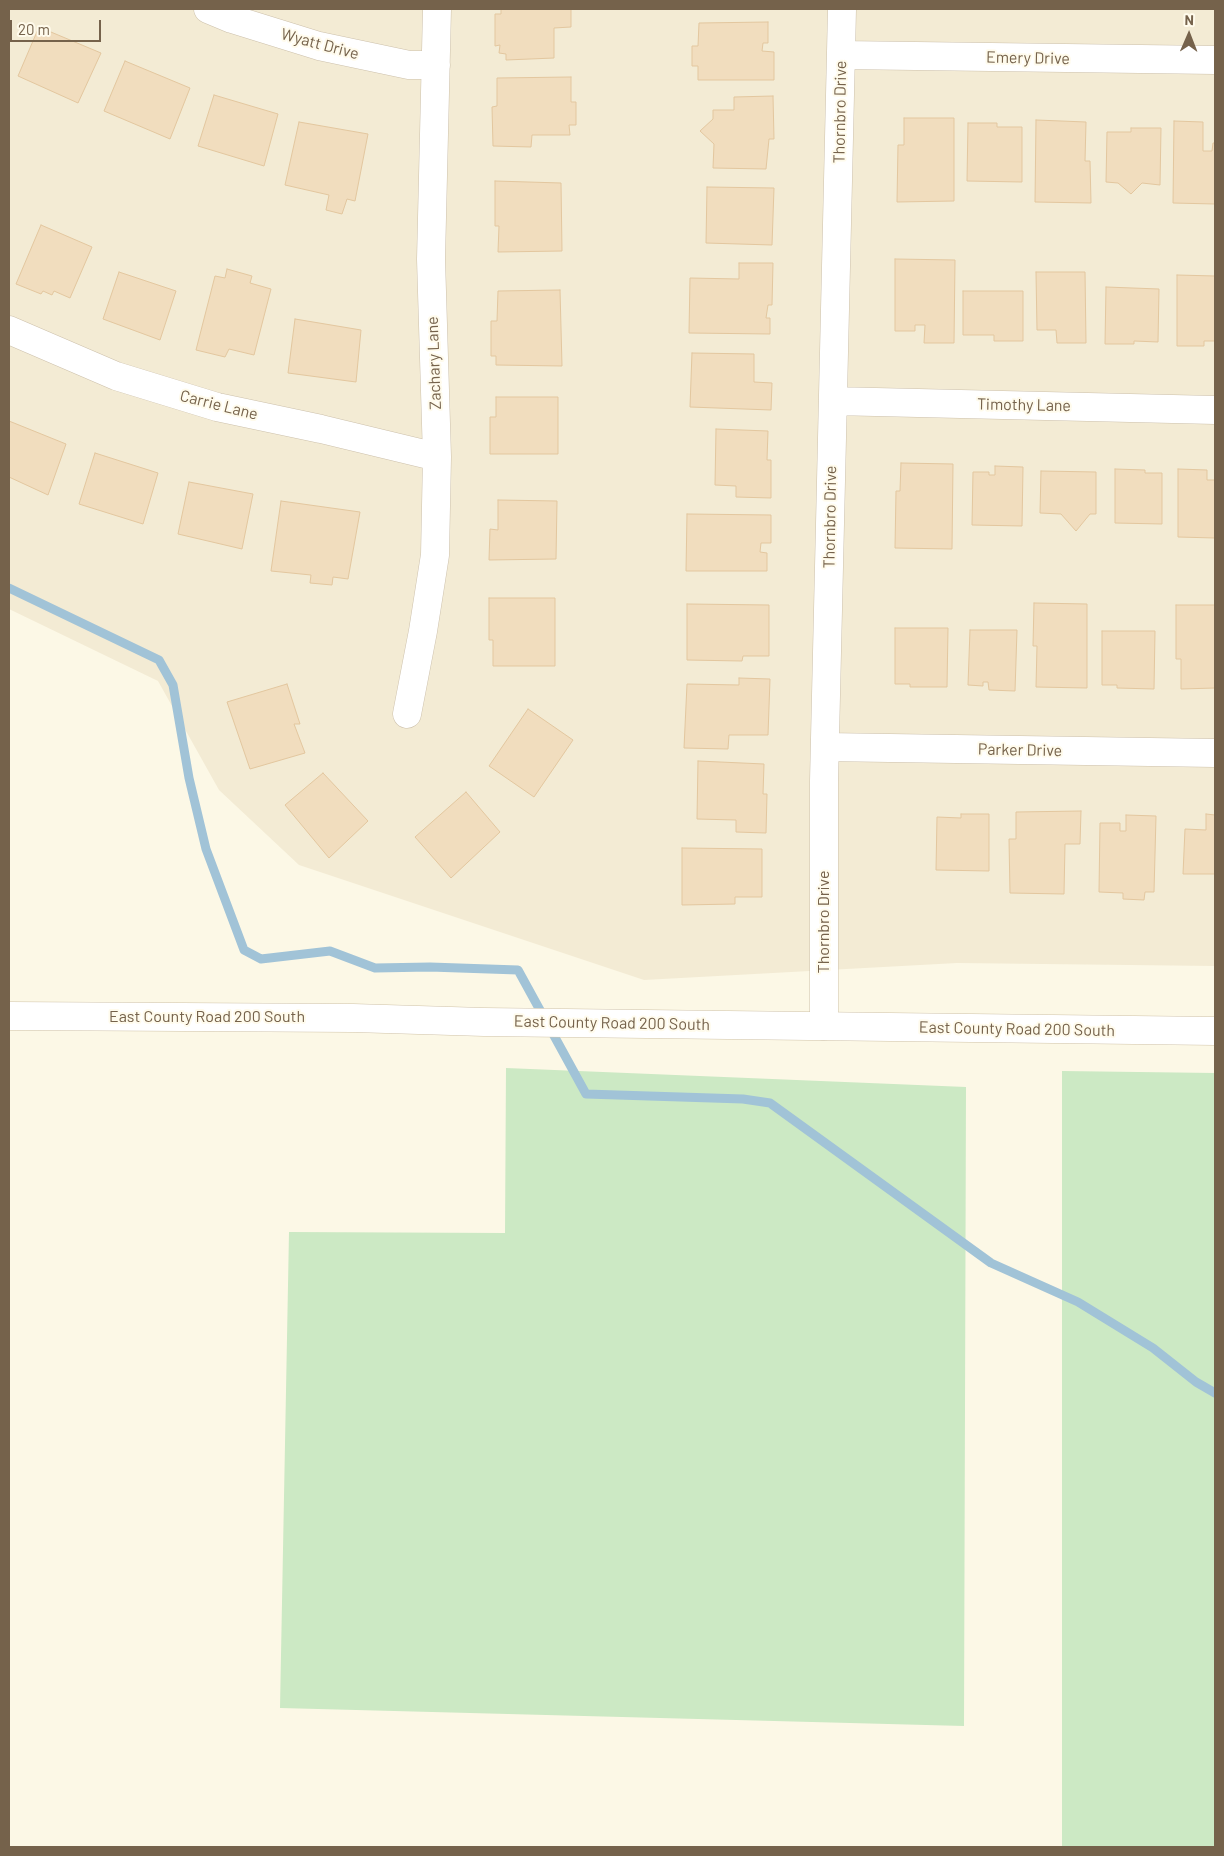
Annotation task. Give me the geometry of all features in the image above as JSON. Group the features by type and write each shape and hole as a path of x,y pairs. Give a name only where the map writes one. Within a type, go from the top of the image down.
{"street":[{"name":"Wyatt Drive","path":"208,9 232,19 320,46 409,65 436,65"},
{"name":"Zachary Lane","path":"407,714 423,632 435,555 437,457 431,259 437,9"},
{"name":"Thornbro Drive","path":"824,1026 825,747 842,9"},
{"name":"Emery Drive","path":"841,55 1215,60"},
{"name":"Carrie Lane","path":"9,330 116,376 217,407 321,429 437,457"},
{"name":"Timothy Lane","path":"833,401 1215,410"},
{"name":"Parker Drive","path":"825,747 1215,752"},
{"name":"East County Road 200 South","path":"9,1016 344,1018 484,1022 606,1022 1215,1031"}],"shaded area":[{"path":"9,9 1215,9 1215,966 957,963 644,980 299,865 219,790 158,681 9,609"}],"green space":[{"path":"506,1068 966,1087 964,1726 280,1708 289,1232 505,1233"},
{"path":"1062,1071 1215,1073 1215,1847 1062,1847"}],"building":[{"path":"501,9 571,9 571,27 554,28 554,58 506,60 506,54 499,53 500,45 495,46 495,14 501,14"},
{"path":"768,22 768,43 763,43 762,51 774,52 774,80 698,80 698,66 692,66 692,46 698,46 699,23"},
{"path":"39,27 101,53 78,103 18,76"},
{"path":"125,61 190,88 170,139 104,111"},
{"path":"571,77 571,102 576,102 576,125 569,125 570,135 532,135 531,147 493,146 492,107 497,106 497,78"},
{"path":"214,95 278,114 264,166 198,146"},
{"path":"773,96 774,139 769,139 766,169 713,168 714,144 700,131 713,119 713,110 734,110 734,97"},
{"path":"904,118 954,118 954,201 897,202 898,145 904,145"},
{"path":"1036,120 1086,122 1085,161 1090,161 1091,203 1035,202"},
{"path":"1174,121 1203,122 1203,151 1212,151 1213,143 1215,143 1215,204 1173,203"},
{"path":"299,122 368,134 355,201 347,199 342,214 326,210 329,195 285,185"},
{"path":"968,123 997,123 997,127 1022,127 1022,182 967,181"},
{"path":"1131,128 1161,128 1160,185 1142,183 1131,194 1118,183 1106,182 1107,132 1131,132"},
{"path":"495,181 561,183 562,251 498,252 499,226 495,226"},
{"path":"707,187 774,188 772,245 706,243"},
{"path":"41,225 92,247 70,298 54,291 52,295 43,291 41,294 16,284"},
{"path":"895,259 955,260 954,343 924,343 925,325 915,325 915,331 895,331"},
{"path":"739,263 773,263 772,305 768,305 766,318 770,318 770,334 689,333 690,278 739,279"},
{"path":"227,269 252,276 250,283 271,289 254,355 229,349 225,357 196,350 215,276 225,278"},
{"path":"119,272 176,291 160,340 103,319"},
{"path":"1036,272 1085,272 1086,343 1057,343 1056,330 1037,330"},
{"path":"1177,275 1215,276 1215,341 1204,341 1204,346 1177,346"},
{"path":"1106,287 1159,289 1158,342 1134,341 1134,344 1105,344"},
{"path":"560,290 562,366 496,365 496,356 491,356 491,321 497,321 498,291"},
{"path":"963,291 1023,291 1023,341 994,341 994,335 963,335"},
{"path":"295,319 361,330 356,382 288,373"},
{"path":"692,353 754,354 754,382 772,383 771,410 690,407"},
{"path":"496,397 558,397 558,454 490,454 490,417 496,417"},
{"path":"9,421 66,444 48,495 9,477"},
{"path":"716,429 768,431 767,460 771,460 771,498 736,497 736,486 715,485"},
{"path":"95,453 158,473 143,524 79,504"},
{"path":"901,463 953,464 952,549 895,548 896,491 900,491"},
{"path":"995,466 1023,467 1022,526 972,525 973,472 989,472 989,475 995,475"},
{"path":"1115,469 1145,470 1145,473 1162,473 1162,524 1115,523"},
{"path":"1178,469 1207,470 1207,480 1215,480 1215,538 1178,537"},
{"path":"1041,471 1096,472 1096,514 1090,514 1076,531 1061,514 1040,513"},
{"path":"189,482 253,494 242,549 178,534"},
{"path":"498,500 557,501 556,559 489,560 490,529 498,530"},
{"path":"281,501 360,512 348,579 333,577 332,585 310,583 311,575 271,571"},
{"path":"687,514 771,515 771,543 761,543 760,552 767,553 767,571 686,571"},
{"path":"489,598 555,598 555,666 493,666 493,640 489,640"},
{"path":"1034,603 1087,604 1087,688 1036,687 1037,646 1033,646"},
{"path":"687,604 769,605 769,656 743,656 742,661 687,660"},
{"path":"1176,605 1215,605 1215,688 1181,689 1181,659 1176,659"},
{"path":"895,628 948,628 947,687 910,687 910,684 895,684"},
{"path":"970,630 1017,630 1015,691 989,690 988,682 983,682 983,686 968,685"},
{"path":"1102,631 1155,631 1154,689 1117,688 1117,685 1102,685"},
{"path":"739,678 770,679 768,735 729,735 728,749 684,748 687,684 739,685"},
{"path":"287,684 300,724 294,724 305,753 250,769 227,702"},
{"path":"528,709 573,740 534,797 489,766"},
{"path":"698,761 764,764 763,794 767,794 766,833 736,832 736,820 697,819"},
{"path":"323,773 368,821 329,858 285,805"},
{"path":"466,792 500,832 451,878 415,837"},
{"path":"1081,811 1080,844 1065,844 1064,894 1010,893 1009,839 1016,839 1016,812"},
{"path":"961,814 989,814 989,871 936,870 937,817 961,818"},
{"path":"1206,814 1215,815 1215,874 1183,874 1185,829 1206,830"},
{"path":"1126,815 1156,816 1154,892 1145,892 1144,900 1123,899 1123,893 1099,892 1100,823 1120,823 1120,831 1126,831"},
{"path":"682,848 762,849 762,897 735,897 735,904 682,905"}],"waterway":[{"path":"9,588 159,660 173,685 189,778 206,849 244,950 261,959 330,951 375,968 430,967 518,970 586,1094 743,1099 770,1103 991,1263 1078,1302 1153,1348 1196,1382 1215,1393"}]}
